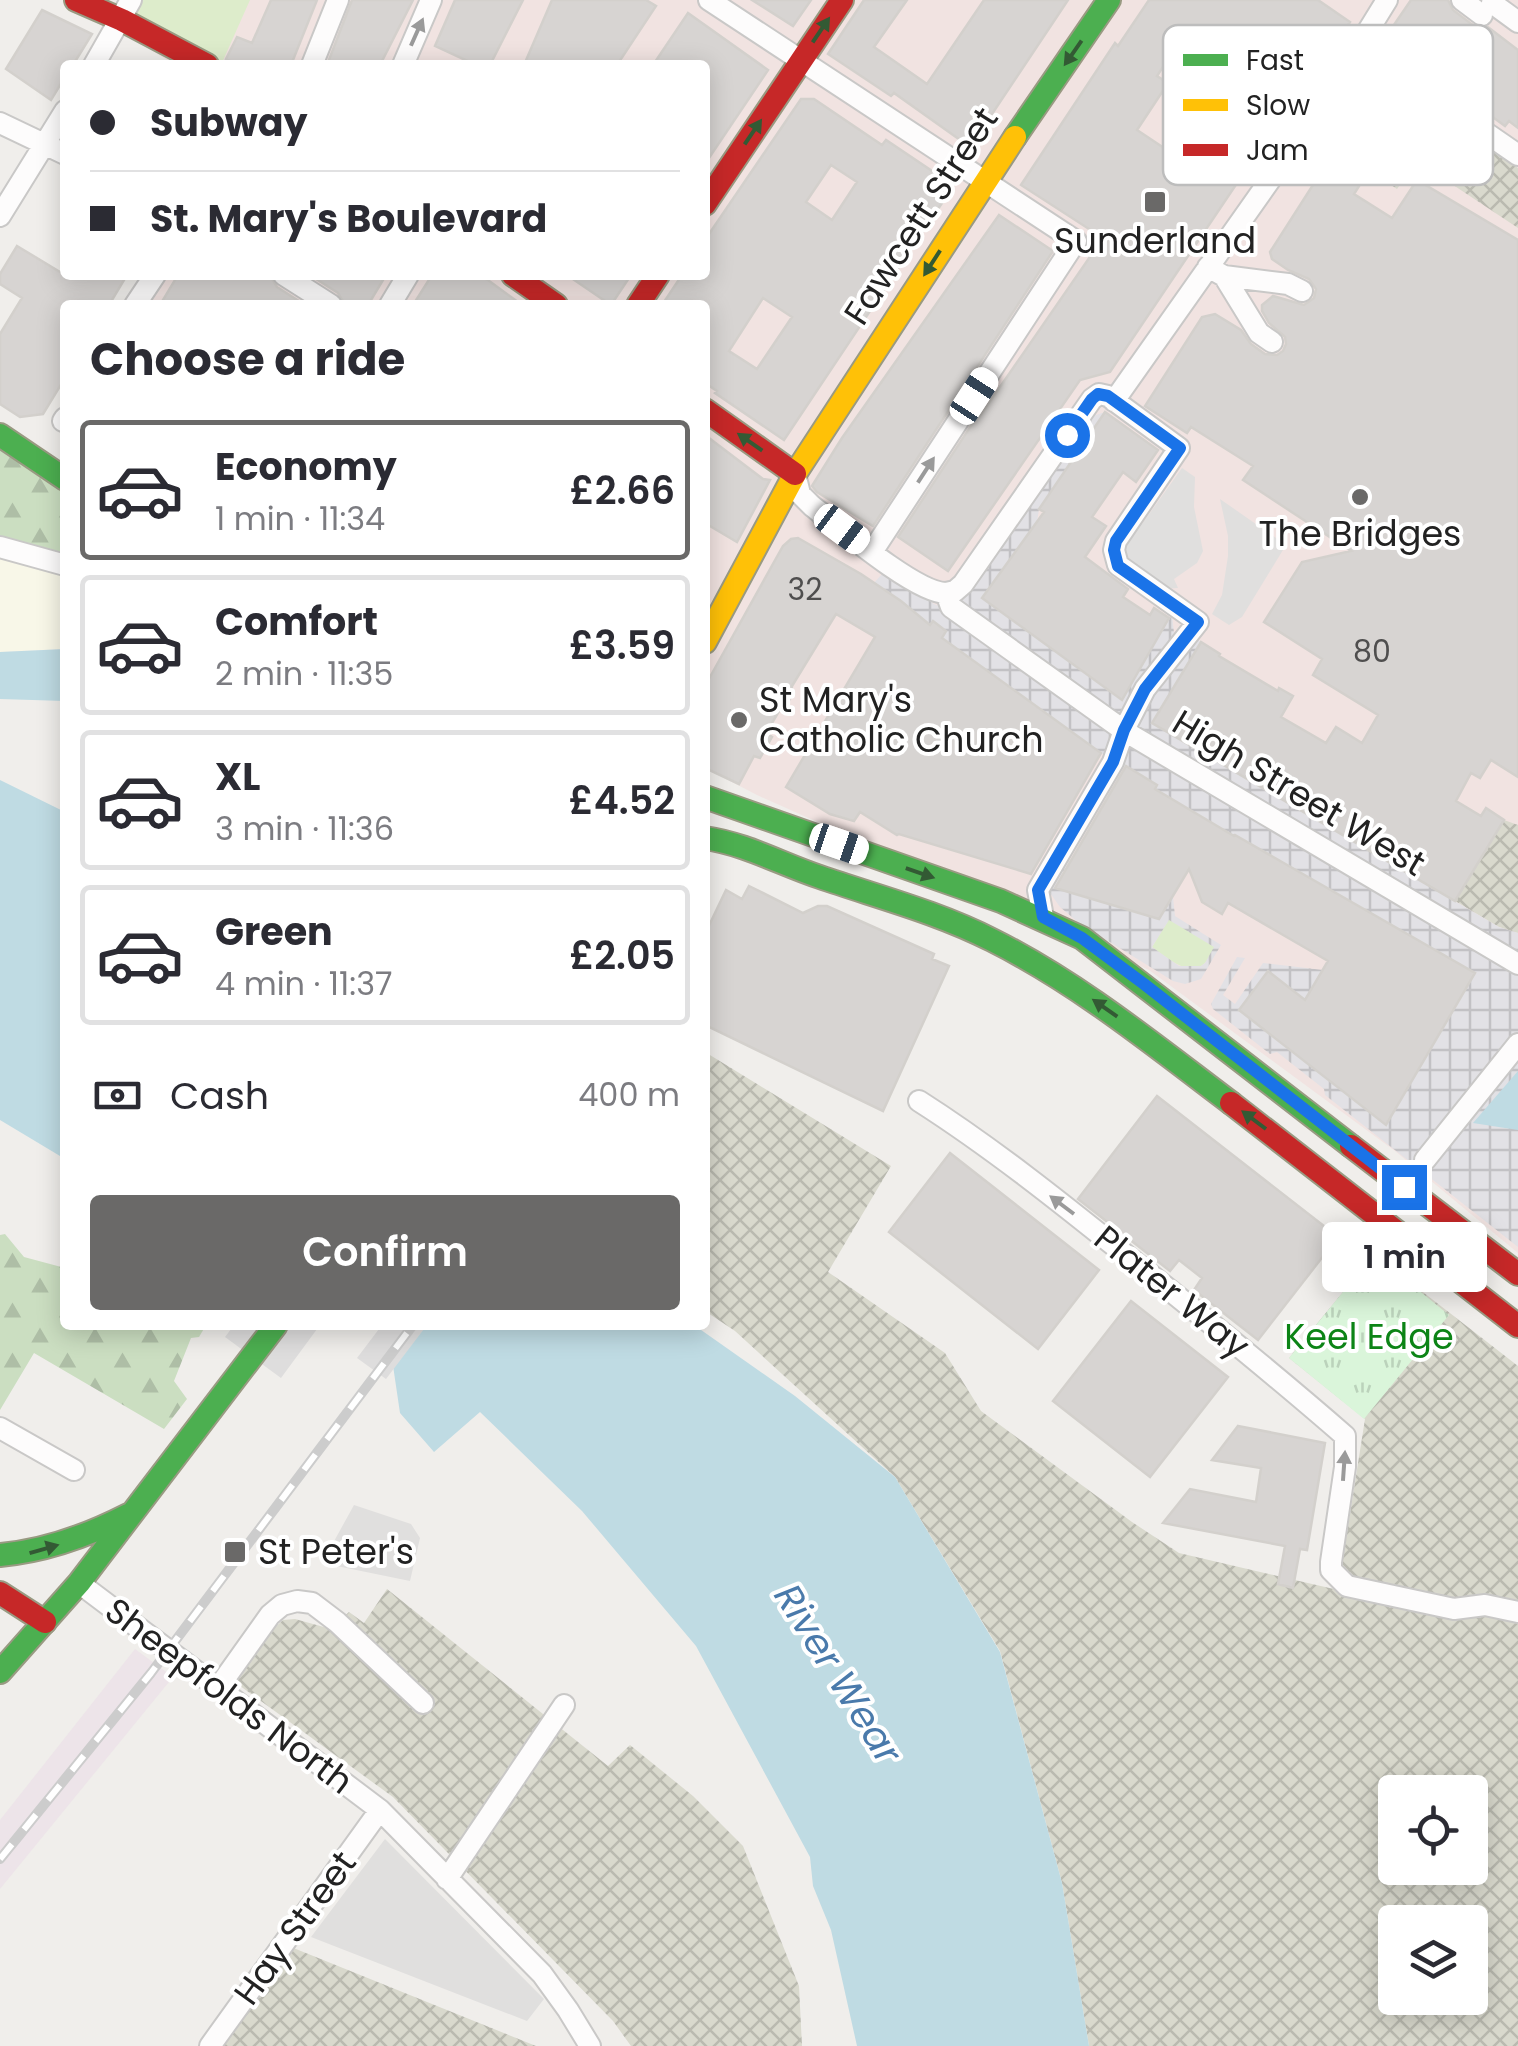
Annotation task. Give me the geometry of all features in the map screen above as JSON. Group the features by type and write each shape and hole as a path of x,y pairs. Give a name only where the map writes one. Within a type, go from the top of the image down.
{"main road":[{"path":"76,0 126,10 201,60"},
{"path":"710,196 842,0"},
{"name":"Fawcett Street","path":"710,633 796,474 985,181 1109,0"},
{"path":"520,280 549,300"},
{"name":"High Street West","path":"710,414 796,474"},
{"path":"0,427 60,454"},
{"path":"0,436 60,476"},
{"path":"710,799 989,896 1043,917 1082,938 1518,1274"},
{"path":"710,839 754,850 787,866 952,922 1073,986 1381,1216 1518,1326"},
{"path":"724,862 787,866"},
{"path":"0,1672 79,1583 272,1330"},
{"path":"0,1555 28,1554 87,1537 132,1513"},
{"path":"0,1593 45,1622"}],"street":[{"path":"314,60 338,0"},
{"path":"405,60 431,0"},
{"path":"709,0 1076,241 872,552"},
{"path":"1462,0 1518,22"},
{"path":"1371,25 1386,1"},
{"path":"97,60 126,10"},
{"path":"0,216 60,119"},
{"path":"0,123 60,152"},
{"path":"1493,139 1518,156"},
{"path":"1111,399 1216,272 1273,185"},
{"path":"1216,272 1288,284 1302,292"},
{"path":"1216,272 1259,333 1272,342"},
{"path":"292,280 323,300"},
{"path":"948,600 1098,394 1180,448 1116,541 1114,550 1118,566 1198,622 1145,689 1113,762 1038,890 1043,917"},
{"name":"High Street West","path":"796,474 800,494 812,506 1124,730 1518,964"},
{"path":"0,547 60,563"},
{"path":"1425,1160 1518,1044"},
{"name":"Plater Way","path":"919,1101 1081,1219 1265,1366 1345,1436 1345,1468 1330,1562 1331,1570 1347,1586 1454,1609 1485,1605 1518,1612"},
{"path":"0,1428 74,1470"},
{"name":"Sheepfolds North","path":"79,1583 380,1810 542,1974 590,2046"},
{"path":"218,1688 270,1615 282,1605 297,1601 312,1604 337,1622 422,1703"},
{"path":"447,1879 564,1705"},
{"name":"Hay Street","path":"210,2046 380,1810"}],"shaded area":[{"path":"131,0 1518,0 1518,1253 1395,1151 1149,970 710,771 710,300 130,300 143,280 710,280 710,60 167,60 119,30"},
{"path":"1493,150 1518,168 1518,228 1453,185 1493,185"},
{"path":"1105,412 1039,509 1037,522 982,598 1121,700 1172,615 1174,633 1129,710 1108,758 942,638 946,631 933,622 930,625 873,584 882,574 894,574 934,604 949,610 1084,419"},
{"path":"1182,468 1195,477 1194,507 1203,551 1197,563 1174,579 1178,588 1160,589 1133,571 1126,557 1125,539 1135,519 1142,524"},
{"path":"1220,499 1286,545 1242,617 1229,625 1212,614 1222,595 1228,556"},
{"path":"0,547 60,564 60,649 0,652"},
{"path":"1195,638 1201,642 1153,724 1499,927 1518,933 1518,1247 1325,1095 1324,1089 1277,1052 1270,1054 1213,1009 1211,1004 1237,957 1245,958 1223,995 1235,1004 1263,963 1323,970 1305,1000 1474,973 1215,825 1117,762 1136,714","holes":["1267,971 1305,1000 1240,1010"]},
{"path":"1504,820 1518,825 1518,933 1499,927 1455,901"},
{"path":"1063,858 1069,861 1054,888 1159,919 1173,897 1175,916 1221,945 1201,979 1185,984 1173,981 1079,923 1048,890","holes":["1169,920 1214,947 1201,966 1179,966 1152,947"]},
{"path":"710,1055 891,1166 828,1272 945,1353 981,1411 1179,1553 1338,1590 1365,1419 1289,1358 1374,1254 1518,1366 1518,2046 1089,2046 1062,1883 1000,1651 895,1477 735,1331 710,1314"},
{"path":"354,1505 411,1524 420,1538 410,1581 322,1563"},
{"path":"387,1589 608,1766 630,1745 693,1796 743,1846 799,1986 802,2046 631,2046 613,2021 393,1797 236,1683 271,1631 283,1620 295,1619 331,1629 349,1612 364,1623"},
{"path":"135,1649 173,1677 0,1889 0,1820"},
{"path":"385,1839 544,1999 527,2021 311,1937"},
{"path":"291,1947 536,2046 223,2046"}],"green space":[{"path":"131,0 250,0 223,60 210,60 122,20"},
{"path":"0,448 60,478 60,564 0,547"},
{"path":"1169,919 1215,947 1200,967 1171,961 1152,947"},
{"path":"5,1234 24,1257 60,1267 60,1330 203,1330 199,1337 191,1338 174,1381 187,1399 164,1429 34,1353 0,1410 0,1235"},
{"name":"Keel Edge","path":"1374,1254 1449,1315 1364,1419 1289,1358"}],"water":[{"path":"60,649 60,701 0,699 0,652"},
{"path":"0,780 60,810 60,1156 0,1120"},
{"path":"1518,1071 1518,1130 1473,1123"},
{"name":"River Wear","path":"388,1330 701,1330 795,1396 895,1477 1000,1652 1062,1883 1089,2046 857,2046 831,1930 813,1886 810,1857 696,1646 582,1511 480,1412 434,1452 400,1413"}],"pier":[{"path":"230,1330 316,1330 281,1378 225,1337"},
{"path":"378,1330 423,1330 386,1379 357,1358"}],"building":[{"path":"271,0 317,0 293,60 226,59 237,37 252,43"},
{"path":"352,0 413,0 383,60 329,60"},
{"path":"455,0 523,0 493,60 465,60 435,46"},
{"path":"552,0 646,0 656,6 620,60 526,60"},
{"path":"752,0 811,0 793,26"},
{"path":"864,0 907,0 874,47 927,84 984,0 1068,0 970,147 894,93 891,96 828,54"},
{"path":"1149,0 1318,0 1350,22 1163,25 1163,67 1157,76 1163,80 1163,91 1137,130 1163,147 1163,185 1236,185 1110,372 1080,380 948,571 898,537 978,415 1103,238 1021,185 1115,43 1118,46"},
{"path":"1411,0 1448,0 1453,10 1473,25 1394,25"},
{"path":"42,10 92,34 76,60 60,60 60,85 51,100 6,69"},
{"path":"688,13 768,70 710,157 710,60 656,60"},
{"path":"1493,31 1518,50 1518,128 1509,121 1505,126 1493,117"},
{"path":"801,99 814,99 882,145 886,140 947,181 950,191 784,440 710,386 710,300 665,300 679,280 710,280 710,233","holes":["831,165 857,182 832,220 806,202","763,298 792,317 757,369 729,351"]},
{"name":"The Bridges","path":"1313,185 1360,185 1354,194 1392,218 1414,185 1425,185 1518,240 1518,777 1491,760 1480,778 1471,773 1456,801 1481,816 1486,808 1504,820 1455,901 1152,723 1201,642 1278,691 1279,688 1293,696 1281,717 1326,743 1336,727 1362,743 1378,715 1313,675 1322,659 1264,622 1302,562 1351,551 1243,480 1253,466 1191,427 1187,433 1145,406 1202,317 1215,314 1241,330 1265,354 1283,351 1285,337 1269,323 1262,305 1273,296 1304,305 1314,298 1316,289 1309,279 1272,259 1270,252"},
{"path":"999,215 1053,251 873,526 812,486"},
{"path":"17,246 60,272 60,280 124,280 112,300 60,300 60,386 43,414 20,417 0,404 0,334 22,298 0,284 0,274"},
{"path":"175,280 273,280 297,300 163,300"},
{"path":"318,280 383,280 371,300 342,300"},
{"path":"429,280 488,280 515,300 416,300"},
{"path":"574,280 628,280 614,300 604,300"},
{"path":"1105,412 1158,450 1136,482 1123,472 1092,517 1106,526 1085,557 1128,589 1123,597 1150,615 1154,608 1169,618 1122,700 982,598 1044,512 1039,509"},
{"path":"710,439 763,479 770,480 737,542 710,526"},
{"path":"798,538 861,574 930,625 933,621 946,631 942,638 1101,753 1031,874 897,835 860,812 854,821 830,814 786,787 875,637 836,614 792,686 791,697 766,733 772,737 760,758 754,756 739,784 710,770 710,677 783,546"},
{"path":"1126,766 1157,785 1155,789 1234,836 1475,973 1386,1125 1239,1010 1268,971 1305,1000 1328,961 1228,903 1222,914 1202,902 1189,869 1159,919 1055,888"},
{"path":"749,886 803,913 827,906 934,954 932,959 949,966 883,1111 710,1027 710,924 726,890 742,899"},
{"path":"1157,1096 1338,1237 1258,1340 1194,1290 1202,1278 1179,1260 1170,1271 1078,1199"},
{"path":"950,1153 1099,1270 1038,1349 889,1232"},
{"path":"1131,1301 1228,1377 1150,1477 1053,1401"},
{"path":"1238,1426 1325,1443 1307,1550 1300,1549 1293,1588 1278,1584 1285,1546 1163,1523 1190,1489 1256,1502 1261,1468 1212,1460"}],"railway":[{"path":"0,1859 151,1673 409,1330"}],"traffic: fast":[{"path":"1015,137 1109,0"},
{"path":"0,435 60,476"},
{"path":"710,799 1001,901 1082,938 1351,1146"},
{"path":"710,839 929,913 992,940 1085,995 1231,1103"},
{"path":"0,1672 79,1583 272,1330"},
{"path":"0,1555 66,1541 128,1515"}],"traffic: slow":[{"path":"710,633 795,474 1015,137"}],"traffic: jam":[{"path":"76,0 198,60"},
{"path":"710,197 842,0"},
{"path":"520,280 549,300"},
{"path":"641,300 655,280"},
{"path":"710,414 795,474"},
{"path":"1231,1103 1518,1326"},
{"path":"1351,1146 1518,1274"},
{"path":"0,1593 45,1622"}],"place":[{"name":"Sunderland","path":"1155,202"},
{"name":"The Bridges","path":"1360,497"},
{"name":"St Mary's Catholic Church","path":"739,720"},
{"name":"St Peter's","path":"235,1552"}],"route":[{"path":"1067,435 1098,394 1108,396 1180,448 1116,541 1114,550 1118,566 1198,622 1145,689 1113,762 1038,890 1043,917 1082,938 1144,984 1404,1187"}]}
